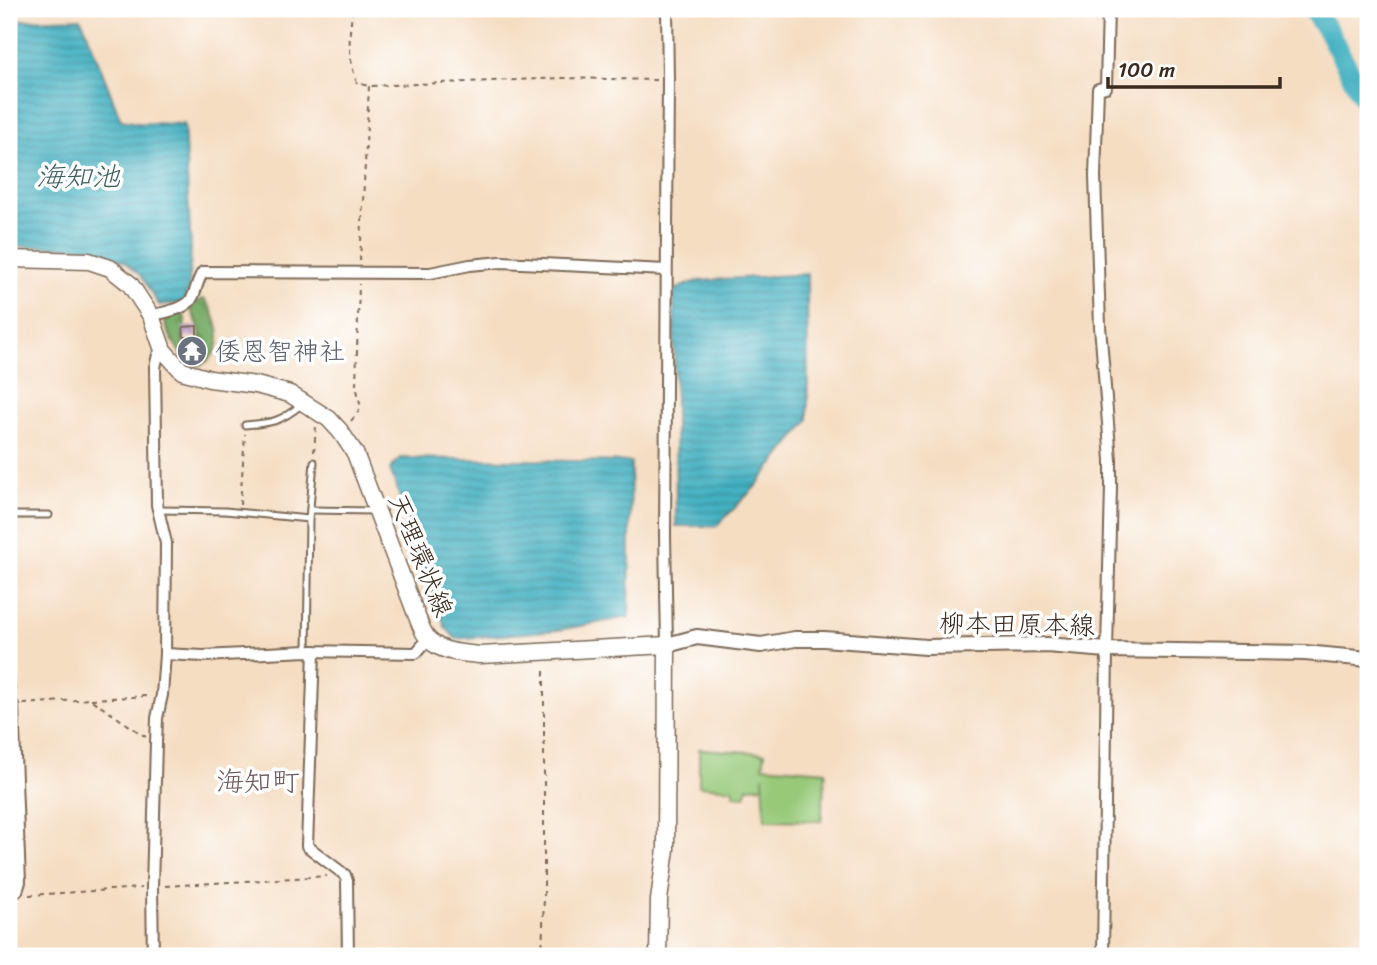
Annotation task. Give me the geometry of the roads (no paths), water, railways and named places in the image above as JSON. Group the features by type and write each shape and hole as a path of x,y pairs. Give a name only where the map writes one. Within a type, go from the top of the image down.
{"main road":[{"name":"天理環状線","path":"9,258 89,261 110,268 130,284 151,316 163,350 182,371 290,394 329,419 355,453 415,614 428,639 442,649 480,655 667,645"},
{"name":"柳本田原本線","path":"667,645 697,637 761,645 795,639 824,639 926,647 1047,645 1107,650 1305,653 1368,659"},
{"path":"658,956 659,900 666,849 667,645"}],"street":[{"path":"667,9 667,645"},
{"path":"1103,956 1111,460 1100,326 1095,176 1098,89 1106,87 1108,9"},
{"path":"151,316 187,305 203,272 429,273 501,262 666,270"},
{"path":"153,956 156,743 165,654 166,543 159,510 155,367 158,355 163,350"},
{"path":"165,654 202,656 311,651 416,653 428,639"},
{"path":"311,651 307,846 345,875 348,956"},
{"path":"10,896 17,891 19,881 13,705"}],"lane":[{"path":"245,425 270,423 310,407"},
{"path":"311,651 309,519 314,462"},
{"path":"159,510 225,511 309,519"},
{"path":"311,510 376,511"},
{"path":"9,515 49,515"},
{"path":"9,653 13,705"}],"water":[{"name":"海知池","path":"9,17 21,20 80,18 121,120 184,124 191,249 185,303 159,305 141,276 126,262 88,247 9,246"},
{"path":"807,274 808,421 755,487 717,526 676,526 674,290 697,281"},
{"path":"400,458 631,462 629,617 559,630 456,639 445,627 390,469"}],"waterway":[{"path":"1312,9 1328,31 1368,106"}],"place":[{"name":"倭恩智神社","path":"192,351"}],"district":[{"name":"海知町","path":"258,781"}]}
